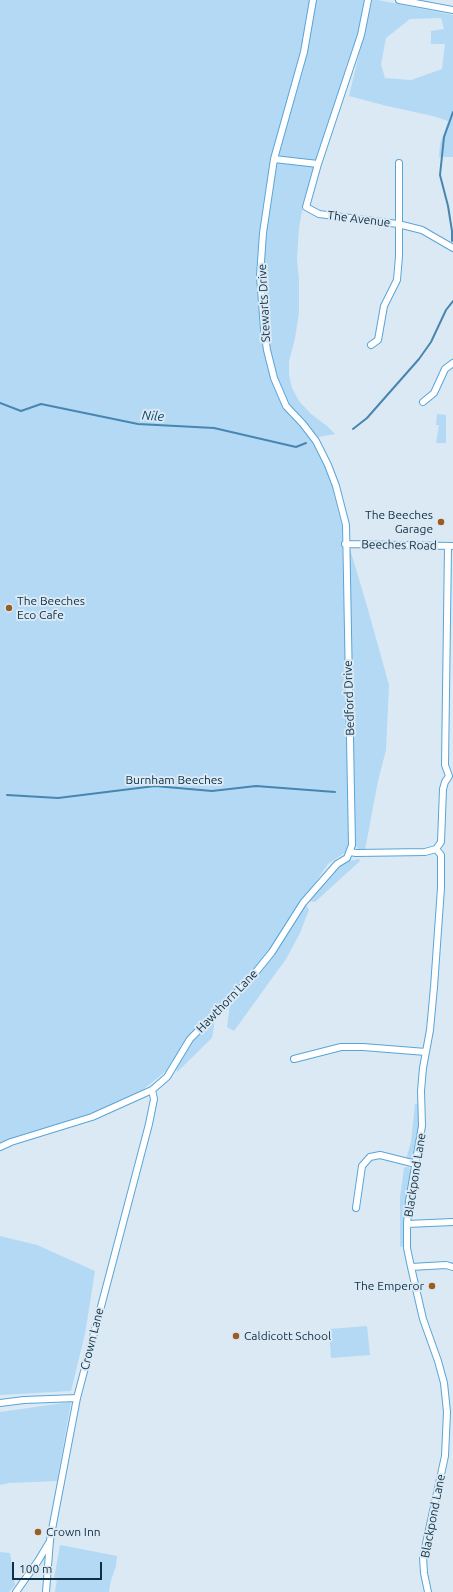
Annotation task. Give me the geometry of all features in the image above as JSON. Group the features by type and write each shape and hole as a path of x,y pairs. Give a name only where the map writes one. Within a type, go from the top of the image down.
{"street":[{"name":"Stewarts Drive","path":"313,0 304,52 274,159 263,233 260,276 267,350 274,378 286,406 316,441 328,465 336,486 346,525 345,544"},
{"name":"The Avenue","path":"368,0 361,35 318,164 306,207 319,214 398,224 422,230 453,248"},
{"path":"399,0 453,10"},
{"path":"274,159 318,164"},
{"path":"371,344 378,340 384,306 397,280 399,256 399,163"},
{"path":"423,402 434,393 445,369 453,363"},
{"name":"Beeches Road","path":"345,544 451,546"},
{"name":"Bedford Drive","path":"345,544 352,789 352,844 350,852"},
{"path":"350,852 425,852 436,850 441,842 443,789 445,782 451,774 445,765 451,546"},
{"name":"Blackpond Lane","path":"428,1592 424,1573 424,1557 450,1429 444,1383 423,1319 411,1267 408,1248 407,1224 409,1201 422,1126 421,1091 423,1068 430,1030 434,987 441,888 441,856 436,850"},
{"name":"Hawthorn Lane","path":"0,1147 11,1142 92,1117 152,1090 167,1077 190,1039 251,978 272,952 303,903 337,864 347,858 350,852"},
{"path":"294,1059 340,1047 363,1047 426,1052"},
{"name":"Crown Lane","path":"46,1592 50,1540 77,1398 149,1124 154,1099 152,1090"},
{"path":"356,1208 362,1166 370,1157 380,1155 416,1164"},
{"path":"407,1224 453,1222"},
{"path":"411,1267 439,1265 453,1267"},
{"path":"0,1403 24,1400 77,1398"},
{"path":"16,1592 38,1561 50,1540"}],"green space":[{"name":"Burnham Beeches","path":"0,0 311,0 297,68 266,194 258,275 264,346 286,411 304,427 328,469 342,527 350,846 346,852 328,864 263,959 242,984 187,1038 166,1071 139,1093 92,1115 0,1146"},
{"path":"315,0 364,0 356,45 346,66 341,94 315,164 304,200 299,228 297,259 299,279 299,313 289,361 289,375 292,388 299,401 311,414 335,434 318,437 295,412 283,395 276,377 267,338 263,298 266,225 277,158"},
{"path":"372,0 453,15 453,157 439,157 440,144 448,121 349,96","holes":["441,18 444,29 431,31 431,44 445,44 442,69 411,80 385,78 381,64 386,38 410,19"]},
{"path":"437,414 446,415 446,443 436,443 439,425 436,425"},
{"path":"350,549 389,685 386,750 378,781 365,850 359,850 355,845 347,552"},
{"path":"359,859 360,861 315,902 308,901 339,866 349,861"},
{"path":"306,905 309,910 300,933 286,959 234,1031 227,1027 230,1004 267,962"},
{"path":"215,1019 212,1038 177,1072 176,1067 191,1043"},
{"path":"415,1104 418,1104 419,1109 418,1131 414,1158 410,1160 405,1159 411,1142"},
{"path":"409,1167 411,1174 406,1198 404,1246 400,1247 400,1197 404,1168"},
{"path":"0,1236 37,1245 95,1271 85,1334 71,1391 0,1395"},
{"path":"367,1326 370,1355 331,1358 329,1329"},
{"path":"71,1402 57,1481 9,1483 0,1485 0,1412"},
{"path":"60,1545 117,1556 109,1592 55,1592 57,1579 54,1579"},
{"path":"0,1552 10,1553 15,1585 9,1592 0,1592"}],"waterway":[{"path":"452,241 448,206 440,175 444,137 453,112"},
{"path":"353,429 367,418 419,359 431,342 446,310 453,301"},
{"name":"Nile","path":"0,403 21,411 41,404 138,424 214,428 296,447 306,443"},
{"path":"7,795 58,798 155,786 212,791 256,786 335,792"}],"place":[{"name":"The Beeches Garage","path":"441,522"},
{"name":"The Beeches Eco Cafe","path":"9,608"},
{"name":"The Emperor","path":"432,1286"},
{"name":"Caldicott School","path":"236,1336"},
{"name":"Crown Inn","path":"38,1532"}]}
